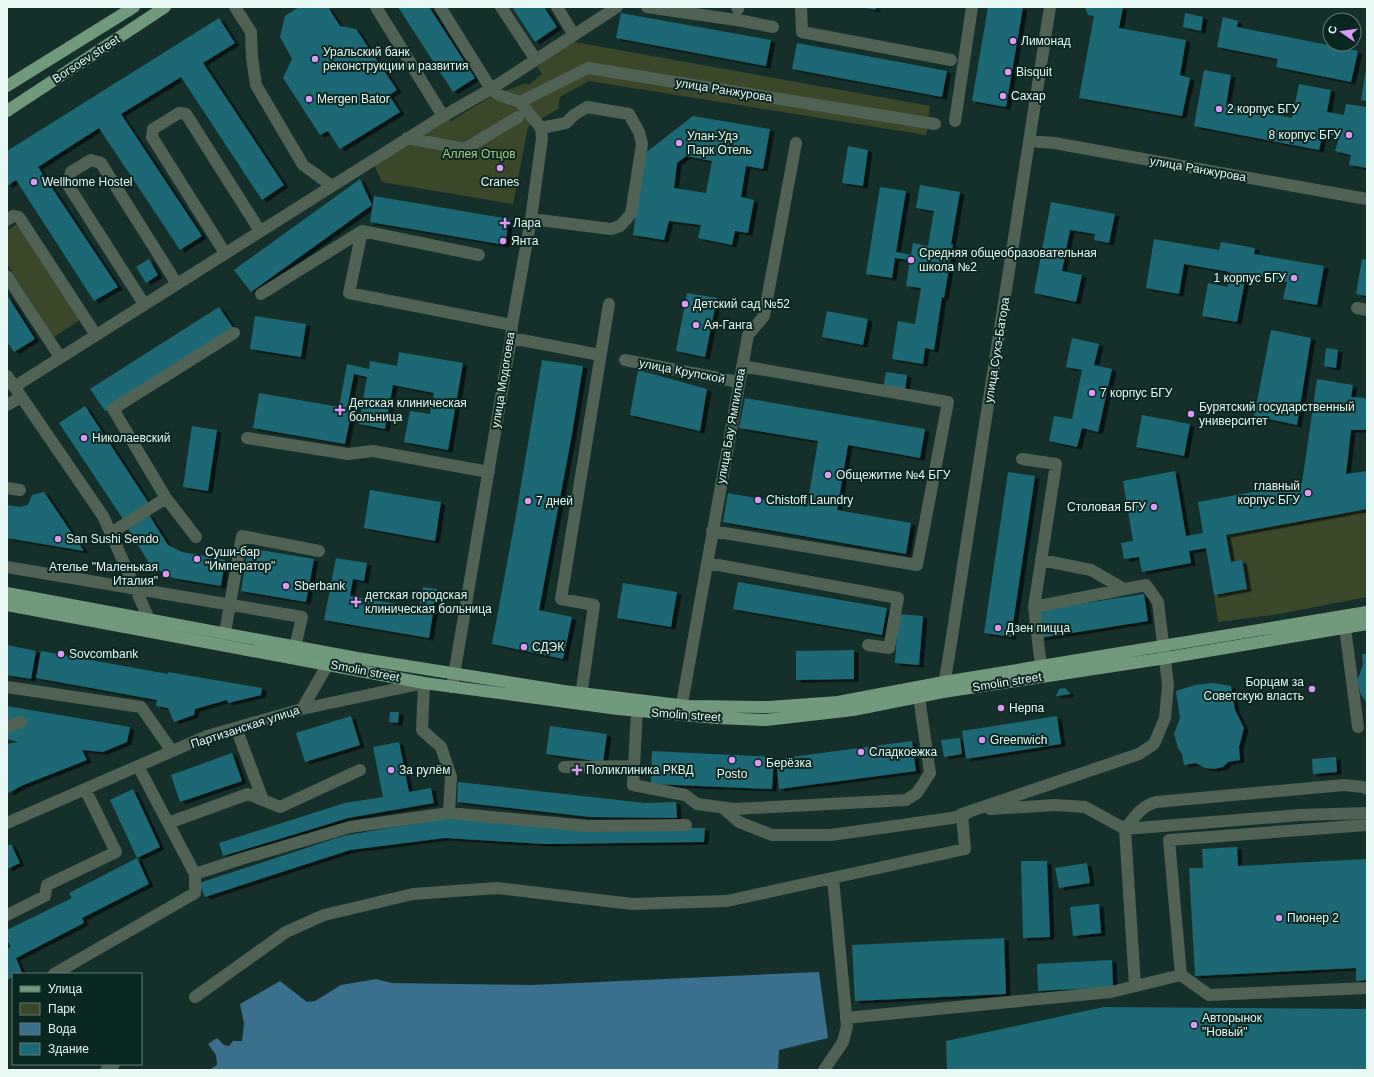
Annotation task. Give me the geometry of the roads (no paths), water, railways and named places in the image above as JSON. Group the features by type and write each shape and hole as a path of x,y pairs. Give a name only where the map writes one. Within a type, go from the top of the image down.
{"main road":[{"name":"Borsoev street","path":"7,86 134,7"},
{"name":"Borsoev street","path":"7,111 165,7"},
{"path":"7,593 149,619 223,639"},
{"name":"Smolin street","path":"7,605 155,633 223,639 294,652 328,664 424,683 580,699 637,711 681,710 766,720 853,710 919,697 944,687 1042,672 1166,658 1367,624"},
{"path":"1042,672 1164,646 1367,612"},
{"path":"294,652 455,674 580,699 681,710 769,707 838,702 944,687"}],"street":[{"path":"236,7 251,32 252,58 256,85 303,165 332,186"},
{"path":"376,7 443,116"},
{"path":"440,7 495,92 520,102 541,128 566,123 574,115 587,107 629,114 639,132 642,144 631,214 620,226 611,229 531,219"},
{"path":"501,7 536,60"},
{"path":"557,7 574,35"},
{"path":"14,387 407,138 443,116 495,92 536,60 617,7"},
{"path":"647,7 743,21 773,27"},
{"path":"801,7 802,32 951,60"},
{"path":"955,121 972,7"},
{"name":"улица Сухэ-Батора","path":"944,687 1050,7"},
{"name":"улица Ранжурова","path":"520,102 588,68 935,124"},
{"path":"225,253 152,137 152,129 179,113 186,114 260,231"},
{"path":"407,138 465,149 518,117"},
{"name":"улица Модогоева","path":"452,687 531,219 542,138 541,128"},
{"name":"улица Ранжурова","path":"1029,141 1054,143 1367,199"},
{"name":"улица Бау Ямпилова","path":"681,710 748,335 764,316 796,143"},
{"path":"144,304 68,185 70,172 91,160 101,163 177,284"},
{"path":"7,220 13,216 19,217 96,334"},
{"path":"362,231 349,293 512,325"},
{"path":"262,294 362,231 479,255"},
{"path":"7,276 60,358"},
{"path":"580,699 594,605 560,599 600,355 610,304"},
{"path":"196,537 166,498 113,409 234,333"},
{"path":"511,338 600,355"},
{"name":"улица Крупской","path":"626,360 739,382"},
{"path":"712,531 917,565 948,402 742,366"},
{"path":"7,376 103,516 155,633"},
{"path":"7,405 21,397"},
{"path":"246,438 348,454 373,451 489,472"},
{"path":"1022,459 1056,464 1034,607 1042,672"},
{"path":"7,488 20,490"},
{"path":"111,533 166,498"},
{"path":"223,639 242,536 319,551"},
{"path":"1041,560 1091,570 1124,589"},
{"path":"707,563 898,598 890,648 868,645"},
{"path":"7,566 302,617 294,652"},
{"path":"723,808 738,822 772,835 831,835 952,818 1139,754 1154,744 1165,718 1168,685 1166,658 1158,602 1146,585 1034,607"},
{"path":"1345,628 1358,727"},
{"path":"302,708 328,664"},
{"path":"424,683 422,730 442,747 451,777 449,813"},
{"name":"Партизанская улица","path":"7,823 207,736 302,708 424,683"},
{"path":"7,687 141,707 172,752"},
{"path":"637,711 633,785 685,795 697,804 734,809 906,800 917,793 930,773 919,697"},
{"path":"7,727 21,722"},
{"path":"236,728 263,800"},
{"path":"56,973 195,893 195,874 138,766"},
{"path":"564,767 634,766"},
{"path":"168,823 248,794 280,807 360,770"},
{"path":"1135,986 1125,829 1142,809 1148,804 1156,802 1344,785 1363,787 1367,789"},
{"path":"7,915 45,896 47,885 116,852 85,789"},
{"path":"962,814 990,809 1055,805 1085,807 1125,829 1300,815 1367,813"},
{"path":"195,874 350,827 449,813 588,826 686,825"},
{"path":"194,997 286,932 324,915 413,894 497,888 632,904 727,901 965,849 962,814"},
{"path":"1180,975 1169,840 1367,825"},
{"path":"824,1070 843,1042 847,1026 833,878"},
{"path":"846,1018 1111,992 1180,975 1209,995 1367,988"}],"water":[{"path":"819,972 828,1038 779,1050 778,1070 209,1070 217,1065 216,1055 208,1044 217,1038 224,1045 229,1046 233,1041 242,1041 244,1023 240,1004 280,981 307,1002 315,1001 341,985 376,979 391,983 532,985"}],"place":[{"name":"Лимонад","path":"1013,41"},
{"name":"Уральский банк реконструкции и развития","path":"315,59"},
{"name":"Bisquit","path":"1008,72"},
{"name":"Caxap","path":"1003,96"},
{"name":"Mergen Bator","path":"309,99"},
{"name":"2 корпус БГУ","path":"1219,109"},
{"name":"8 корпус БГУ","path":"1349,135"},
{"name":"Улан-Удэ Парк Отель","path":"679,143"},
{"name":"Cranes","path":"500,168"},
{"name":"Wellhome Hostel","path":"34,182"},
{"name":"Лара","path":"505,223"},
{"name":"Янта","path":"503,241"},
{"name":"Средняя общеобразовательная школа №2","path":"911,260"},
{"name":"1 корпус БГУ","path":"1294,278"},
{"name":"Детский сад №52","path":"685,304"},
{"name":"Ая-Ганга","path":"696,325"},
{"name":"7 корпус БГУ","path":"1092,393"},
{"name":"Детская клиническая больница","path":"340,410"},
{"name":"Бурятский государственный университет","path":"1191,414"},
{"name":"Николаевский","path":"84,438"},
{"name":"Общежитие №4 БГУ","path":"828,475"},
{"name":"главный корпус БГУ","path":"1308,493"},
{"name":"Chistoff Laundry","path":"758,500"},
{"name":"7 дней","path":"528,501"},
{"name":"Столовая БГУ","path":"1154,507"},
{"name":"San Sushi Sendo","path":"58,539"},
{"name":"Суши-бар \"Император\"","path":"197,559"},
{"name":"Ателье \"Маленькая Италия\"","path":"166,574"},
{"name":"Sberbank","path":"286,586"},
{"name":"детская городская клиническая больница","path":"356,602"},
{"name":"Дзен пицца","path":"998,628"},
{"name":"СДЭК","path":"524,647"},
{"name":"Sovcombank","path":"61,654"},
{"name":"Борцам за Советскую власть","path":"1312,689"},
{"name":"Нерпа","path":"1001,708"},
{"name":"Greenwich","path":"982,740"},
{"name":"Сладкоежка","path":"861,752"},
{"name":"Posto","path":"732,760"},
{"name":"Берёзка","path":"758,763"},
{"name":"За рулём","path":"391,770"},
{"name":"Поликлиника РКВД","path":"577,770"},
{"name":"Пионер 2","path":"1279,918"},
{"name":"Авторынок \"Новый\"","path":"1194,1025"}],"park label":[{"name":"Аллея Отцов","path":"479,154"}]}
